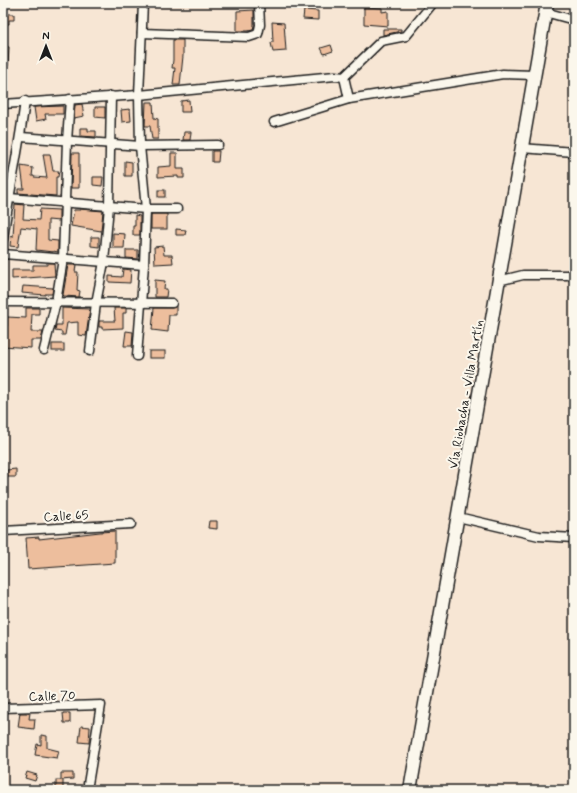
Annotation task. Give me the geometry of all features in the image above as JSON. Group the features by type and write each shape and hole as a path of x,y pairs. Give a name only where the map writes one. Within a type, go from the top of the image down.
{"main road":[{"name":"Vía Riohacha - Villa Martín","path":"410,790 546,8"}],"street":[{"path":"137,356 144,265 146,209 140,146 139,95 143,3"},
{"path":"142,33 249,37 258,34 260,24 259,3"},
{"path":"344,77 381,41 406,36 433,3"},
{"path":"546,8 574,20"},
{"path":"274,122 349,99 503,74 534,75"},
{"path":"3,104 25,101 139,95 335,76 344,77"},
{"path":"344,77 349,99"},
{"path":"90,350 96,303 104,262 109,206 110,96"},
{"path":"44,350 56,302 62,259 70,99"},
{"path":"3,239 9,198 21,137 25,101"},
{"path":"21,137 140,146 218,145"},
{"path":"521,148 574,152"},
{"path":"9,198 146,209 177,209"},
{"path":"3,254 144,265"},
{"path":"498,281 523,275 574,275"},
{"path":"3,302 172,303"},
{"path":"458,518 539,536 574,538"},
{"name":"Calle 65","path":"3,531 130,524"},
{"name":"Calle 70","path":"3,708 101,705 87,790"}],"building":[{"path":"364,7 382,8 382,12 388,11 388,26 364,24"},
{"path":"254,10 253,30 237,31 237,11"},
{"path":"304,10 318,11 318,20 303,19"},
{"path":"3,14 14,14 14,20 9,20 9,24 3,24"},
{"path":"272,22 284,23 286,51 273,52 271,43 273,42"},
{"path":"383,29 401,29 401,31 383,35"},
{"path":"173,40 183,40 180,85 173,85 175,68 172,68"},
{"path":"331,45 333,51 324,54 321,48"},
{"path":"3,46 9,47 8,66 3,66"},
{"path":"189,100 190,112 181,112 181,101"},
{"path":"146,102 153,102 154,118 158,119 158,139 152,139 150,126 145,126"},
{"path":"82,104 84,116 74,118 75,105"},
{"path":"63,106 63,114 45,114 46,119 36,121 34,107"},
{"path":"95,107 105,107 105,118 95,117"},
{"path":"130,109 131,121 122,122 121,110"},
{"path":"80,128 88,128 88,131 96,131 96,137 80,136"},
{"path":"184,132 191,132 190,140 183,140"},
{"path":"212,151 219,151 218,162 212,162"},
{"path":"72,153 79,153 79,188 71,188"},
{"path":"171,153 177,153 177,169 184,169 184,178 178,178 178,176 158,177 158,167 171,166"},
{"path":"43,154 50,154 53,171 59,171 58,177 56,177 56,196 18,193 18,189 24,189 21,166 33,168 32,176 34,177 47,178"},
{"path":"125,161 132,162 132,176 125,176"},
{"path":"93,177 103,177 102,186 93,185"},
{"path":"158,190 165,190 165,197 158,197"},
{"path":"15,204 24,205 23,219 39,220 40,209 59,210 59,221 48,220 48,240 58,241 58,252 36,250 37,229 21,227 18,247 10,246 11,236 13,237"},
{"path":"80,209 103,211 101,231 71,226 74,210"},
{"path":"151,214 167,214 167,229 151,229"},
{"path":"135,215 140,216 140,235 133,235"},
{"path":"176,229 186,230 185,235 176,235"},
{"path":"113,233 125,234 124,248 113,248"},
{"path":"91,237 99,237 99,247 91,246"},
{"path":"163,246 164,255 172,255 173,263 155,264 154,247"},
{"path":"126,250 138,250 138,259 126,258"},
{"path":"47,263 54,263 55,276 12,279 12,270 33,270 33,265 47,265"},
{"path":"68,265 76,265 75,272 78,272 77,290 80,291 79,297 63,295"},
{"path":"123,269 131,270 130,283 109,282 109,276 122,277"},
{"path":"155,280 165,281 164,289 167,289 166,297 155,297"},
{"path":"23,286 53,288 52,294 45,295 22,293"},
{"path":"176,306 176,315 169,315 168,332 152,330 154,308 172,308"},
{"path":"26,308 39,308 39,314 32,314 31,332 43,332 41,340 31,340 31,348 3,346 3,325 7,326 7,317 26,318"},
{"path":"62,308 90,309 86,336 78,335 78,322 67,323 65,335 62,335 62,332 55,331 56,325 62,325"},
{"path":"114,308 126,308 126,313 123,313 123,328 102,329 102,327 99,327 99,321 115,321"},
{"path":"126,331 133,332 132,346 124,346"},
{"path":"52,344 64,344 64,351 52,351"},
{"path":"149,351 165,351 165,358 149,358"},
{"path":"16,469 16,477 7,477 7,470"},
{"path":"209,521 217,521 217,529 208,528"},
{"path":"115,531 115,563 28,569 26,538 39,537 39,539"},
{"path":"20,713 30,713 29,719 35,719 34,729 18,727"},
{"path":"63,713 70,713 70,723 64,723"},
{"path":"81,726 90,727 89,743 79,742"},
{"path":"41,735 47,736 47,748 59,751 57,758 35,755 37,744 41,745"},
{"path":"27,772 37,775 35,781 25,778"},
{"path":"61,773 73,773 73,779 61,780"},
{"path":"56,780 63,780 63,789 56,789"}]}
